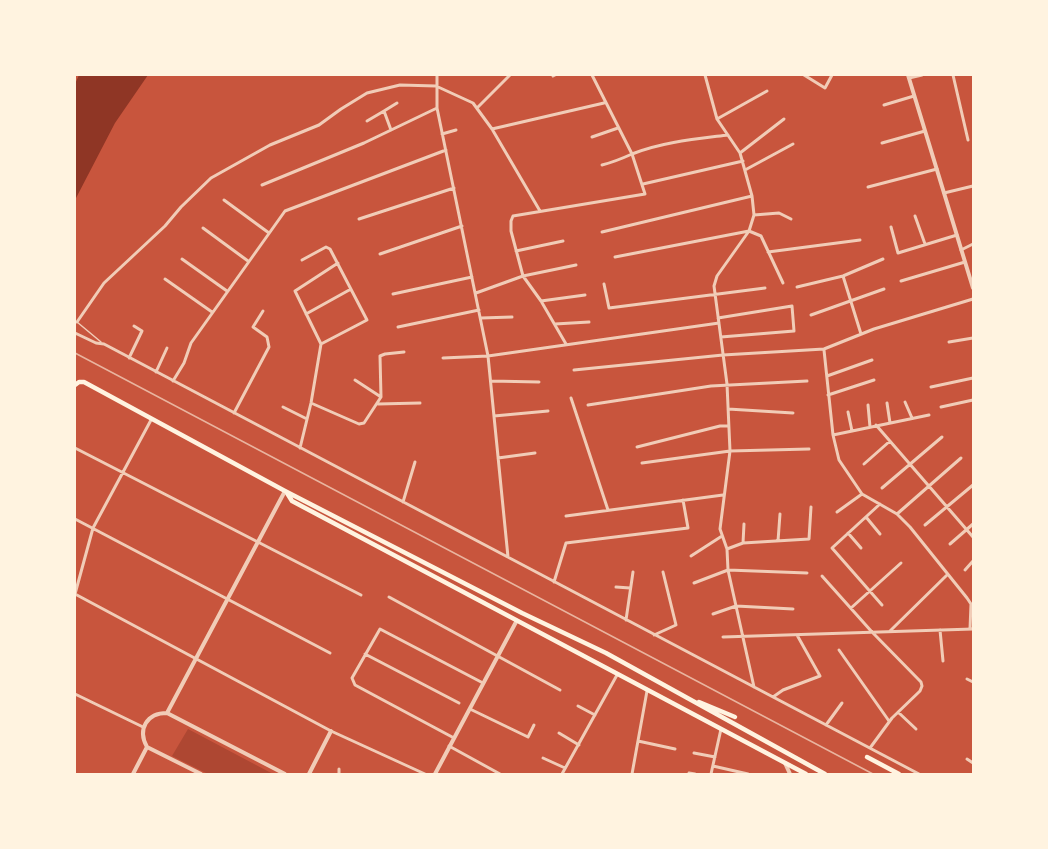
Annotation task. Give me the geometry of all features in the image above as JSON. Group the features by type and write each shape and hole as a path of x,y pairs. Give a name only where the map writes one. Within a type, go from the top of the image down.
{"main road":[{"path":"75,378 285,491 522,613 612,656 825,774"},
{"path":"75,385 84,382"},
{"path":"285,491 292,501 806,774"},
{"path":"607,667 612,656"},
{"path":"632,681 638,671"},
{"path":"684,696 735,717"},
{"path":"867,757 899,774"}],"street":[{"path":"437,75 437,108 488,356 508,557"},
{"path":"477,108 510,75"},
{"path":"566,344 541,301 523,276 511,231 511,221 513,216 644,196 643,184 632,154 592,75"},
{"path":"705,75 717,119 743,161 752,196 754,215 749,231 717,276 714,286 727,384 730,451 720,529 727,549 728,570 754,687"},
{"path":"804,75 825,88 832,75"},
{"path":"922,75 908,77 973,288"},
{"path":"953,75 968,140"},
{"path":"77,322 104,283 165,226 211,178 270,145 319,125 368,93 400,85 436,86 473,103 492,129 540,211"},
{"path":"717,119 767,91"},
{"path":"884,105 914,96"},
{"path":"492,129 605,103"},
{"path":"367,121 397,104"},
{"path":"262,185 364,143 437,108"},
{"path":"384,111 391,130"},
{"path":"740,153 784,119"},
{"path":"592,137 618,128"},
{"path":"442,134 456,130"},
{"path":"882,143 925,131"},
{"path":"602,165 622,160 632,154 678,142 728,135"},
{"path":"745,170 793,144"},
{"path":"173,381 184,363 191,343 285,211 446,150"},
{"path":"643,184 743,161"},
{"path":"868,187 937,170"},
{"path":"944,193 973,186"},
{"path":"359,219 453,188"},
{"path":"602,232 752,196"},
{"path":"224,200 269,233"},
{"path":"754,215 779,213 791,219"},
{"path":"915,216 925,244"},
{"path":"380,254 462,226"},
{"path":"891,227 898,253 957,235"},
{"path":"203,228 248,261"},
{"path":"615,257 749,231 760,236 783,283"},
{"path":"768,252 860,240"},
{"path":"516,251 563,241"},
{"path":"961,250 973,244"},
{"path":"302,260 326,247 330,249 367,320 321,344"},
{"path":"182,259 227,291"},
{"path":"797,287 843,276 883,259"},
{"path":"901,281 965,262"},
{"path":"300,448 311,403 321,344 295,291 338,264"},
{"path":"476,293 523,276 576,265"},
{"path":"843,276 861,334"},
{"path":"393,294 472,277"},
{"path":"165,279 212,312"},
{"path":"604,284 609,308 765,288"},
{"path":"306,314 351,289"},
{"path":"811,315 884,289"},
{"path":"541,301 585,295"},
{"path":"574,370 723,355 824,349 861,334 973,299"},
{"path":"718,318 792,306 794,331 721,337"},
{"path":"398,327 479,309"},
{"path":"234,413 269,347 267,337 253,327 263,311"},
{"path":"481,318 512,317"},
{"path":"555,324 589,322"},
{"path":"443,358 488,356 719,323"},
{"path":"129,358 142,331 134,326"},
{"path":"75,333 96,344 104,344 919,774"},
{"path":"949,342 973,338"},
{"path":"156,372 167,348"},
{"path":"723,637 972,629 971,604 910,527 897,514 862,494 839,460 833,435 824,349"},
{"path":"311,403 359,424 364,423 381,397 380,356 404,352"},
{"path":"826,376 872,360"},
{"path":"931,387 973,378"},
{"path":"355,380 381,397"},
{"path":"828,395 874,380"},
{"path":"491,381 539,382"},
{"path":"588,405 727,384 807,381"},
{"path":"571,398 608,510"},
{"path":"941,407 973,400"},
{"path":"887,402 890,423"},
{"path":"905,402 912,418"},
{"path":"378,404 420,403"},
{"path":"868,405 870,427"},
{"path":"283,407 307,419"},
{"path":"728,409 793,413"},
{"path":"494,416 548,411"},
{"path":"848,412 852,431"},
{"path":"833,435 929,415"},
{"path":"152,418 93,528 75,594 331,731 425,774"},
{"path":"876,425 973,537"},
{"path":"637,447 720,426 729,426"},
{"path":"882,488 942,437"},
{"path":"864,464 890,441"},
{"path":"75,448 361,596"},
{"path":"642,463 730,451 809,449"},
{"path":"498,458 535,453"},
{"path":"897,514 961,458"},
{"path":"403,502 415,462"},
{"path":"925,525 973,485"},
{"path":"167,713 285,491"},
{"path":"837,512 862,494"},
{"path":"566,516 723,495"},
{"path":"555,582 566,543 688,528 684,500"},
{"path":"880,504 833,545 832,550 882,605"},
{"path":"727,549 743,543 809,539 811,507"},
{"path":"778,541 780,513"},
{"path":"866,517 880,534"},
{"path":"75,519 330,653"},
{"path":"743,543 744,524"},
{"path":"950,544 973,524"},
{"path":"848,533 861,548"},
{"path":"690,556 722,537"},
{"path":"965,570 973,561"},
{"path":"851,608 901,563"},
{"path":"694,583 728,570 807,573"},
{"path":"626,620 633,572"},
{"path":"654,635 676,625 663,572"},
{"path":"889,632 947,575"},
{"path":"822,576 921,682 920,691 890,721 870,748"},
{"path":"616,587 630,588"},
{"path":"389,597 560,690"},
{"path":"713,614 736,606 793,609"},
{"path":"435,774 516,622"},
{"path":"454,738 352,682 352,678 380,629 483,683"},
{"path":"940,630 943,661"},
{"path":"773,697 783,690 820,675 797,635"},
{"path":"839,650 890,721"},
{"path":"365,654 459,703"},
{"path":"562,774 618,673"},
{"path":"967,679 973,682"},
{"path":"632,774 648,689"},
{"path":"75,694 144,727"},
{"path":"826,725 842,703"},
{"path":"578,706 595,715"},
{"path":"470,709 528,737 534,725"},
{"path":"898,712 916,729"},
{"path":"201,774 147,747 143,739 144,727 151,716 167,713 285,774"},
{"path":"711,774 721,728"},
{"path":"309,774 331,731"},
{"path":"559,733 579,745"},
{"path":"638,741 675,749"},
{"path":"450,746 500,774"},
{"path":"133,774 147,747"},
{"path":"694,753 715,757"},
{"path":"543,758 565,768"},
{"path":"966,759 973,763"},
{"path":"785,762 790,774"},
{"path":"713,766 748,774"},
{"path":"689,773 695,774"}],"lane":[{"path":"77,322 104,344"}],"shaded area":[{"path":"79,75 148,75 115,123 75,200 75,84"},
{"path":"188,729 273,774 208,774 172,756"}],"railway":[{"path":"75,353 873,774"}]}
